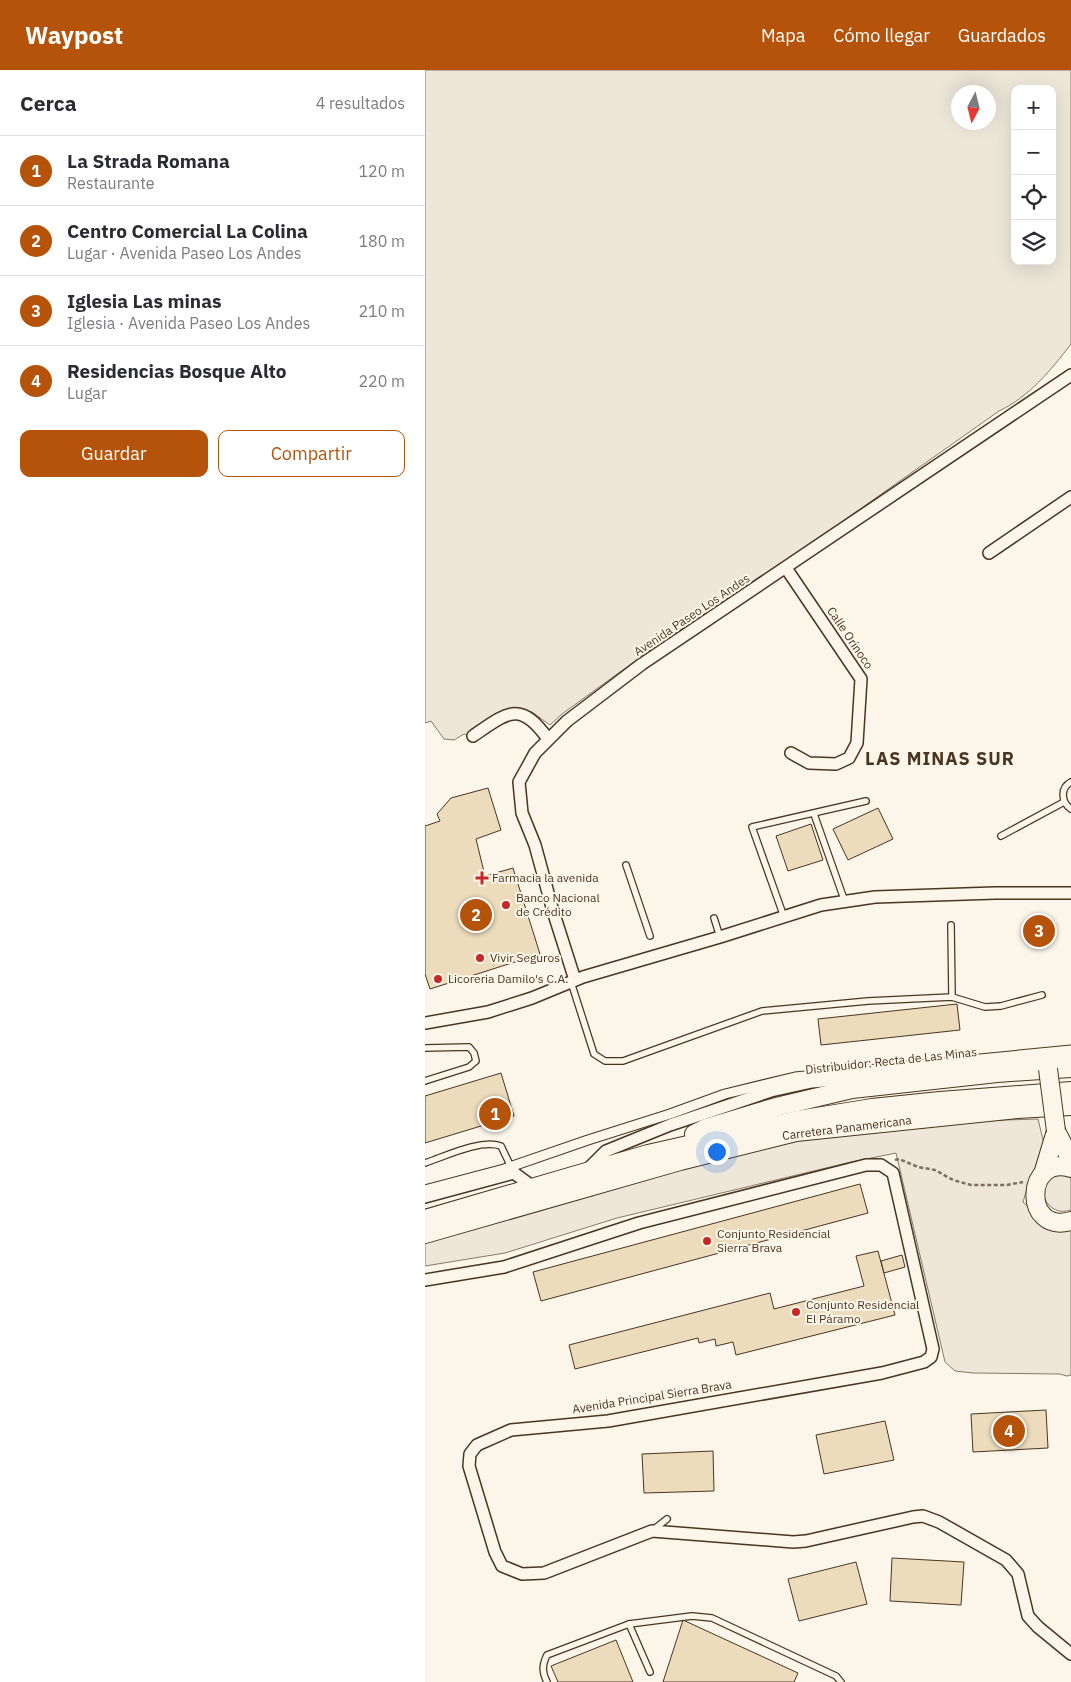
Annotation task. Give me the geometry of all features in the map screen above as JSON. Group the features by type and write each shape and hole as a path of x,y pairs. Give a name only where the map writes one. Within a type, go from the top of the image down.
{"main road":[{"path":"648,1154 706,1128 776,1107 852,1089 997,1073 1071,1068"},
{"path":"1048,1069 1056,1131 1071,1160"},
{"name":"Carretera Panamericana","path":"425,1219 648,1154 744,1132 872,1108 1071,1091"},
{"name":"Carretera Panamericana","path":"425,1234 680,1161 796,1132 1017,1109 1071,1106"},
{"path":"1056,1131 1035,1190 1035,1198 1037,1207 1049,1219 1057,1222 1071,1221"},
{"path":"1040,1178 1050,1169 1059,1166 1071,1168"}],"street":[{"name":"Avenida Paseo Los Andes","path":"577,980 535,845 522,813 519,782 535,753 567,721 642,664 1071,375"},
{"path":"989,553 1071,497"},
{"name":"Calle Orinoco","path":"786,568 861,679 857,743 849,758 836,764 809,763 791,754"},
{"path":"473,736 508,714 521,713 538,725 548,739"},
{"path":"425,1023 488,1012 577,980 720,938 821,905 875,897 995,893 1071,893"},
{"path":"425,1190 504,1169 725,1094 795,1077 1071,1050"},
{"name":"Distribuidor: Recta de Las Minas","path":"584,1174 606,1151 669,1125 771,1091 813,1082 1071,1058"},
{"path":"425,1280 504,1267 639,1223 866,1165 881,1165"},
{"name":"Avenida Principal Sierra Brava","path":"881,1165 893,1173 933,1349 931,1357 924,1362 882,1373 607,1420 511,1430 477,1445 470,1454 469,1466 495,1552 502,1566 522,1574 544,1573 652,1531 806,1542 923,1516 939,1522 1006,1560 1018,1574 1028,1616 1038,1627 1071,1654"},
{"path":"425,1197 515,1173 533,1188"}],"lane":[{"path":"1071,782 1066,785 1063,792 1064,802 1071,809"},
{"path":"784,917 752,827 865,801"},
{"path":"1001,836 1064,802"},
{"path":"814,814 845,902"},
{"path":"626,865 650,936"},
{"path":"714,918 720,938"},
{"path":"951,925 952,997"},
{"path":"577,980 594,1054 605,1061 623,1061 761,1011 868,1001 952,997 985,1007 1001,1006 1043,996"},
{"path":"425,1048 469,1047 474,1053 476,1061 469,1067 425,1081"},
{"path":"425,1163 483,1144 493,1143 501,1146 515,1173"},
{"path":"652,1531 667,1519"},
{"path":"547,1682 543,1674 543,1664 547,1655 629,1624 692,1616 712,1618 836,1676 841,1682"},
{"path":"629,1624 651,1672"}],"path":[{"path":"881,1165 899,1159 926,1169 935,1170 953,1180 971,1185 1007,1184 1040,1178"}],"shaded area":[{"path":"425,70 1071,70 1071,344 1039,382 1030,391 795,555 714,610 664,640 562,714 550,725 532,712 508,714 473,736 464,734 454,740 444,739 431,721 425,723"},
{"path":"1038,1119 1045,1148 1030,1179 1023,1202 1047,1224 1071,1228 1071,1375 1067,1376 1060,1374 955,1371 945,1362 896,1153 617,1218 505,1253 425,1266 425,1242 719,1158 817,1135 973,1121"},
{"path":"1071,1174 1071,1210 1055,1210 1044,1198 1044,1185 1053,1175"}],"building":[{"path":"488,788 501,830 476,839 485,876 513,868 540,954 430,989 425,974 425,826 440,821 437,814 451,798"},
{"path":"878,808 893,839 848,860 833,829"},
{"path":"811,824 823,860 788,871 776,836"},
{"path":"957,1004 960,1030 821,1045 818,1019"},
{"path":"501,1073 514,1116 425,1143 425,1096"},
{"name":"Conjunto Residencial Sierra Brava","path":"860,1184 868,1213 541,1301 533,1272"},
{"name":"Conjunto Residencial El Páramo","path":"878,1251 895,1315 736,1355 733,1342 716,1346 715,1339 699,1343 698,1338 575,1369 569,1345 770,1293 774,1309 864,1286 856,1256"},
{"path":"902,1255 905,1267 884,1273 881,1261"},
{"path":"1046,1410 1048,1448 973,1452 971,1414"},
{"path":"885,1421 894,1460 824,1474 816,1435"},
{"path":"713,1451 714,1491 644,1493 642,1454"},
{"path":"892,1558 964,1562 961,1605 890,1601"},
{"path":"856,1562 867,1604 799,1621 788,1579"},
{"path":"683,1620 798,1673 794,1682 663,1682"},
{"path":"616,1640 633,1682 558,1682 551,1666"}],"place":[{"name":"Farmacia la avenida","path":"482,878"},
{"name":"Banco Nacional de Crédito","path":"506,905"},
{"name":"Centro Comercial La Colina","path":"476,915"},
{"name":"Iglesia Las minas","path":"1039,931"},
{"name":"Vivir Seguros","path":"480,958"},
{"name":"Licoreria Damilo's C.A.","path":"438,979"},
{"name":"La Strada Romana","path":"495,1114"},
{"name":"Conjunto Residencial Sierra Brava","path":"707,1241"},
{"name":"Conjunto Residencial El Páramo","path":"796,1312"},
{"name":"Residencias Bosque Alto","path":"1009,1431"}],"district":[{"name":"LAS MINAS SUR","path":"940,759"}]}
